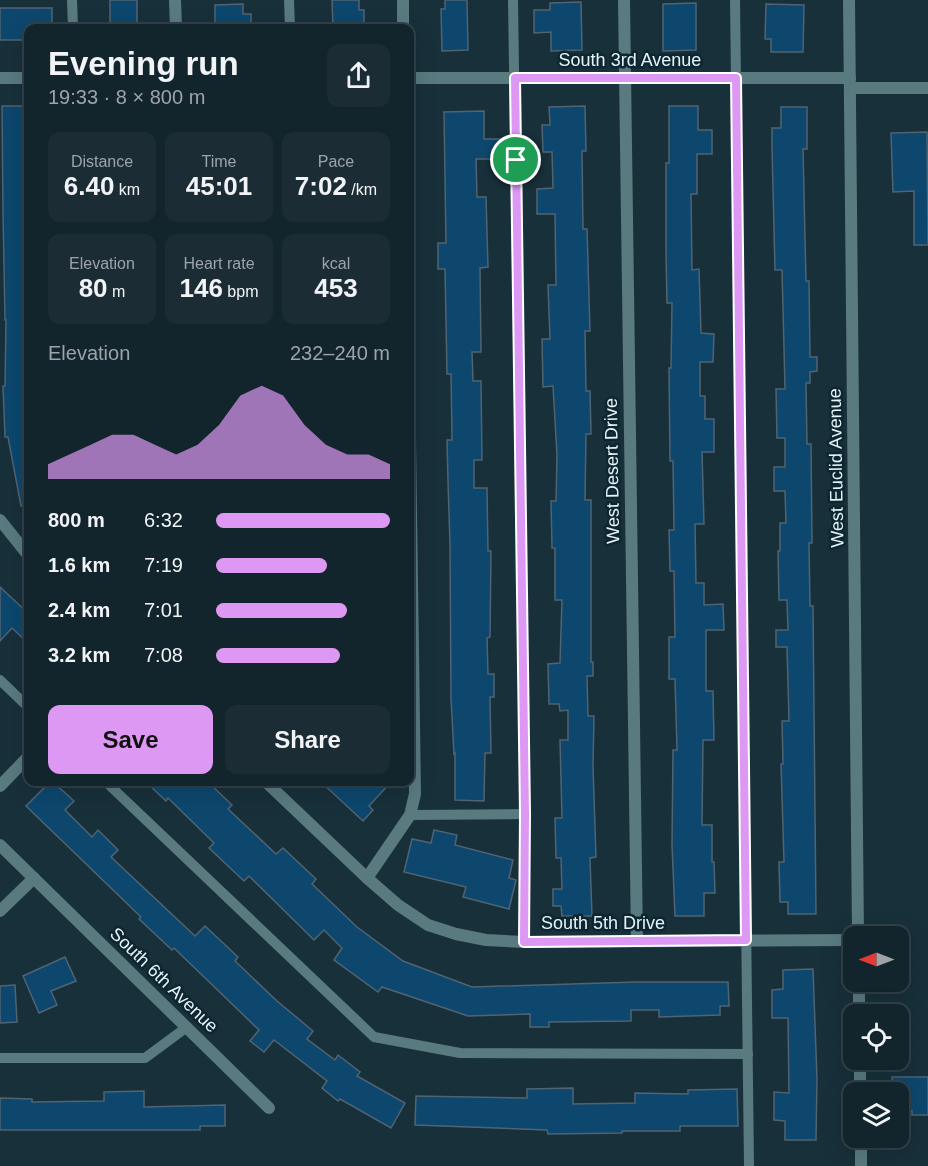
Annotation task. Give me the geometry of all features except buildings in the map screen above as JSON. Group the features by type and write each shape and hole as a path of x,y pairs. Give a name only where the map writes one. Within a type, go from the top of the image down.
{"street":[{"path":"175,0 176,24"},
{"path":"402,0 403,24"},
{"name":"West Desert Drive","path":"624,0 637,941"},
{"name":"West Euclid Avenue","path":"849,0 858,926"},
{"path":"0,78 24,78"},
{"name":"South 3rd Avenue","path":"414,78 736,78 928,88"},
{"path":"0,520 24,550"},
{"path":"0,786 24,762"},
{"path":"367,878 410,815 415,794 414,774"},
{"name":"South 5th Drive","path":"270,786 398,905 428,925 456,934 524,942 843,940"},
{"name":"South 6th Avenue","path":"0,845 269,1108"},
{"path":"0,911 34,878"},
{"path":"861,1148 861,1166"}],"lane":[{"path":"72,0 73,24"},
{"path":"289,0 290,24"},
{"path":"513,0 525,814 524,942"},
{"path":"735,0 749,1166"},
{"path":"0,680 24,703"},
{"path":"110,786 374,1037 460,1053 748,1054"},
{"path":"410,815 525,814"},
{"path":"0,1058 145,1058 187,1027"}],"route":[{"path":"515,78 736,78 746,940 524,942 525,814 516,160 515,78"}]}
